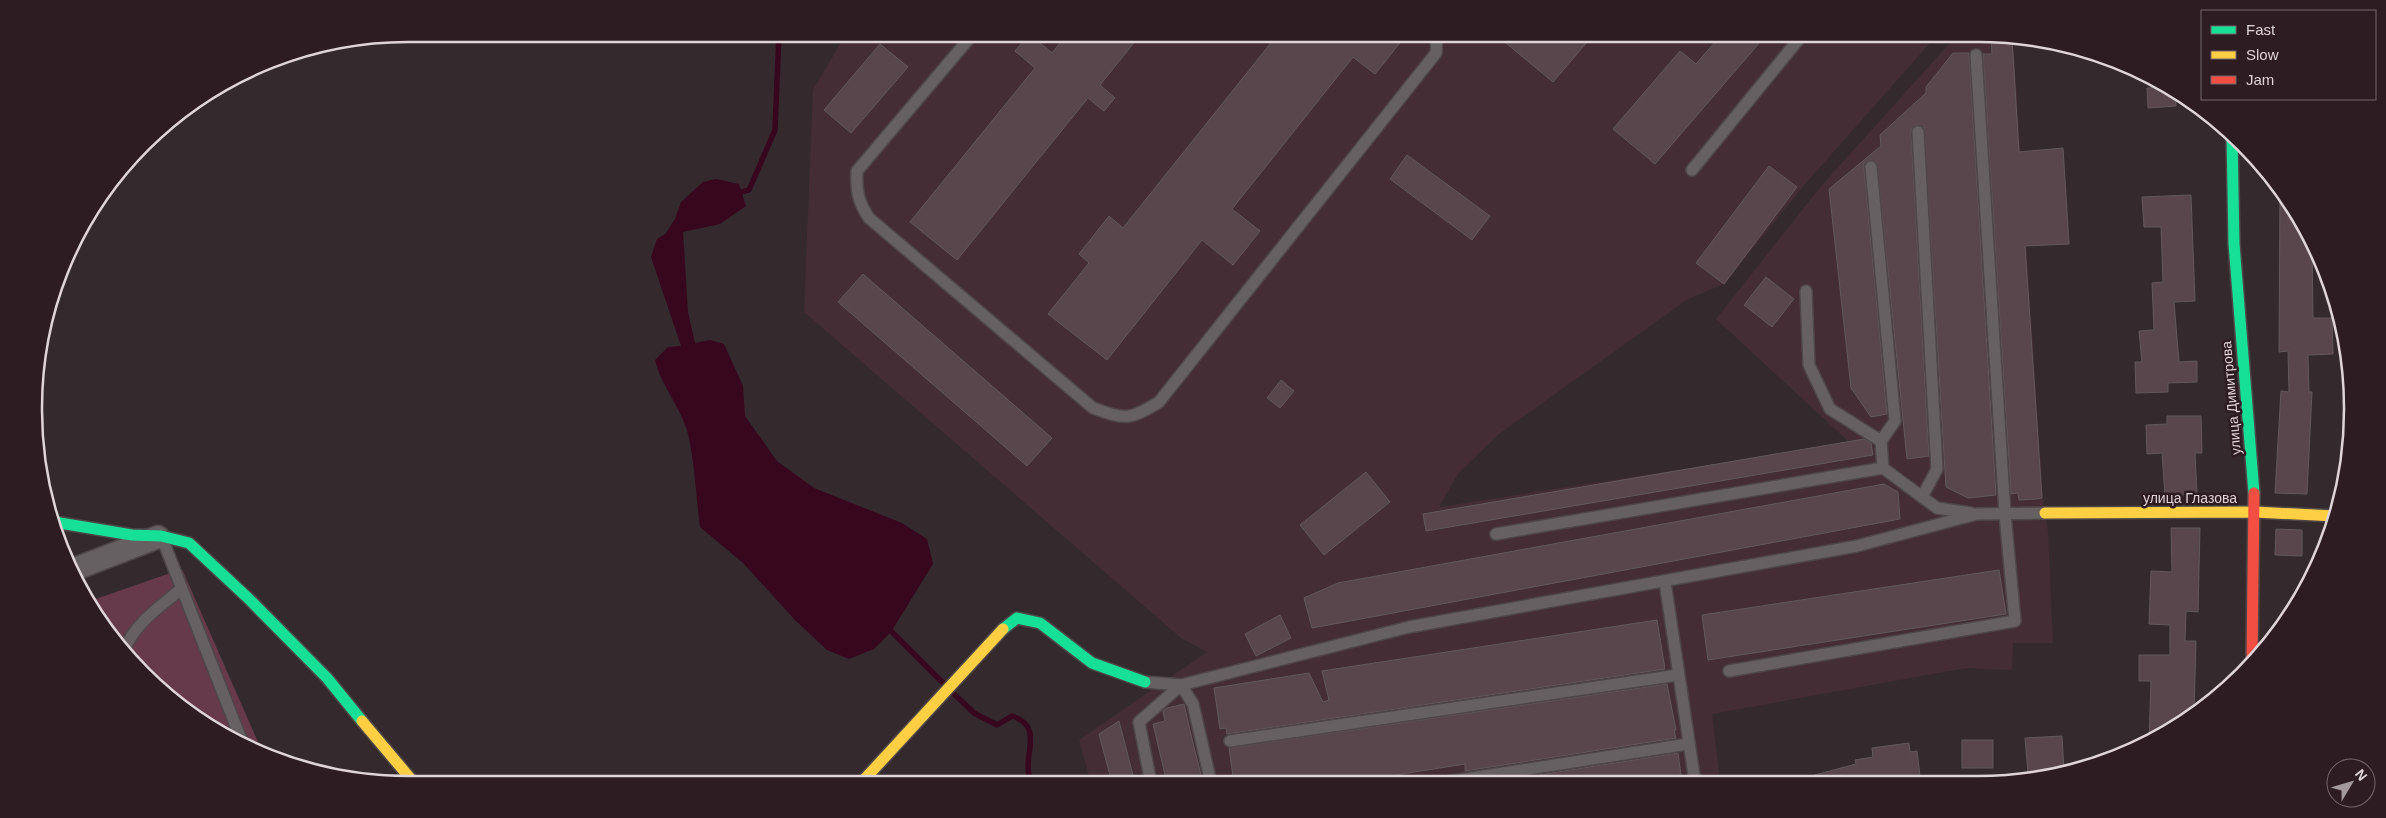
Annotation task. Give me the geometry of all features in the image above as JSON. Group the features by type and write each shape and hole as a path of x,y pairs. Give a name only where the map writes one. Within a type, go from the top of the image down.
{"street":[{"name":"улица Димитрова","path":"2232,146 2234,244 2255,512 2252,652"},
{"name":"улица Глазова","path":"2046,513 2255,512 2327,516"},
{"path":"61,523 132,535 161,536 190,543 249,599 327,678 408,776"},
{"path":"79,568 161,536"},
{"path":"867,776 928,713 995,636 1017,618 1040,623 1092,663 1145,682"}],"lane":[{"path":"966,42 857,171 856,190 862,207 869,218 1093,408 1120,418 1139,415 1160,402 1436,53 1437,42"},
{"path":"1692,170 1796,42"},
{"path":"1729,671 2015,621 2005,514 1976,55"},
{"path":"1918,132 1937,469 1922,496"},
{"path":"1871,167 1894,421 1881,442 1883,468"},
{"path":"1806,291 1809,365 1830,409 1881,442"},
{"path":"1496,534 1883,468 1937,508 1977,514 2046,513"},
{"path":"1145,682 1182,685 1409,627 1857,546 1977,514"},
{"path":"161,536 239,733"},
{"path":"1665,582 1694,776"},
{"path":"127,643 131,634 142,620 181,589"},
{"path":"1230,741 1678,675"},
{"path":"1182,685 1193,704 1209,776"},
{"path":"1150,776 1139,722 1182,685"},
{"path":"1484,776 1688,744"}],"shaded area":[{"path":"841,42 1931,42 1806,183 1724,284 1688,299 1499,434 1458,474 1439,507 1850,443 1716,319 1822,185 1951,42 2013,45 2043,499 2048,531 2053,643 2013,643 2012,670 1966,668 1712,714 1719,776 1089,776 1079,740 1207,652 1181,638 804,312 813,90"},
{"path":"716,179 739,184 746,206 720,224 683,232 688,312 695,343 710,340 724,344 743,386 745,416 777,461 814,488 902,523 927,539 933,564 891,632 874,649 849,659 827,650 795,620 743,563 700,527 688,434 655,360 668,347 681,346 651,257 657,239 665,234 675,219 681,202 703,182"},
{"path":"182,569 258,743 205,714 167,685 133,651 104,613 96,599"}],"building":[{"path":"1022,42 1039,42 1052,53 1061,42 1135,42 1100,85 1115,98 1104,111 1088,98 957,260 910,222 1035,68 1015,51"},
{"path":"1272,42 1401,42 1375,74 1353,57 1232,209 1260,231 1233,265 1202,240 1107,360 1048,314 1089,263 1079,254 1109,216 1123,228"},
{"path":"1505,42 1587,42 1553,82"},
{"path":"1715,42 1760,42 1655,164 1613,129 1680,51 1696,64"},
{"path":"1991,43 2012,44 2019,152 2063,148 2069,244 2025,246 2042,498 2037,499 2019,500 2018,493 2011,494 1983,54 1992,54"},
{"path":"880,44 908,67 851,133 824,110"},
{"path":"1953,53 1969,53 1996,495 1968,498 1946,487 1924,128 1917,125 1912,128 1911,132 1929,456 1907,459 1877,163 1870,160 1864,163 1864,168 1887,414 1871,417 1851,388 1829,189 1881,146 1880,135 1926,93 1926,87"},
{"path":"2147,88 2152,88 2176,101 2176,106 2148,108"},
{"path":"1407,155 1490,216 1472,240 1390,179"},
{"path":"1769,166 1797,187 1724,284 1696,263"},
{"path":"2191,195 2195,301 2174,302 2179,362 2197,361 2197,382 2168,383 2168,392 2136,393 2135,362 2142,362 2139,331 2154,330 2152,283 2163,282 2161,227 2144,227 2142,197"},
{"path":"2280,202 2312,261 2313,318 2332,319 2333,354 2308,355 2309,392 2312,392 2307,494 2275,493 2281,391 2289,392 2288,351 2279,352"},
{"path":"863,274 1052,438 1027,466 838,302"},
{"path":"1766,277 1794,299 1772,327 1744,305"},
{"path":"1281,380 1294,391 1280,408 1267,398"},
{"path":"2167,416 2201,416 2202,453 2195,453 2197,494 2165,496 2162,453 2147,454 2146,425 2167,424"},
{"path":"1864,439 1871,443 1873,455 1426,531 1423,514"},
{"path":"1366,472 1390,502 1324,555 1300,525"},
{"path":"1884,484 1898,492 1900,519 1312,628 1304,598 1338,583"},
{"path":"2171,528 2200,528 2198,612 2186,611 2185,641 2196,641 2194,704 2149,732 2151,681 2139,681 2139,655 2170,655 2170,625 2149,624 2151,571 2172,572"},
{"path":"2276,529 2302,530 2302,556 2275,555"},
{"path":"1999,570 2006,614 1708,660 1702,615"},
{"path":"1280,615 1291,638 1256,656 1245,634"},
{"path":"1657,620 1665,669 1227,734 1226,728 1220,729 1214,688 1309,673 1323,702 1329,700 1322,671"},
{"path":"1667,684 1676,730 1674,730 1676,738 1465,771 1465,764 1389,776 1233,776 1229,748"},
{"path":"1184,704 1201,776 1165,776 1153,724 1165,721 1163,711 1167,708"},
{"path":"1119,721 1133,776 1110,776 1099,734"},
{"path":"2062,736 2064,765 2028,772 2025,738"},
{"path":"1962,740 1993,740 1993,768 1962,768"},
{"path":"1909,743 1910,752 1917,751 1920,776 1811,776 1856,764 1855,760 1873,757 1872,748"},
{"path":"1678,753 1681,776 1532,776"}],"waterway":[{"path":"736,193 749,190 775,130 779,42"},
{"path":"887,627 944,684"},
{"path":"954,694 974,713 997,725 1012,716 1021,720 1026,725 1030,737 1029,776"}],"traffic: fast":[{"path":"2232,146 2234,244 2254,493"},
{"path":"61,523 132,535 161,536 189,543 249,599 327,678 362,721"},
{"path":"1003,629 1017,618 1040,623 1092,663 1145,682"}],"traffic: slow":[{"path":"2045,513 2255,512 2327,516"},
{"path":"867,776 1003,629"},
{"path":"362,721 408,776"}],"traffic: jam":[{"path":"2252,652 2254,493"}]}
